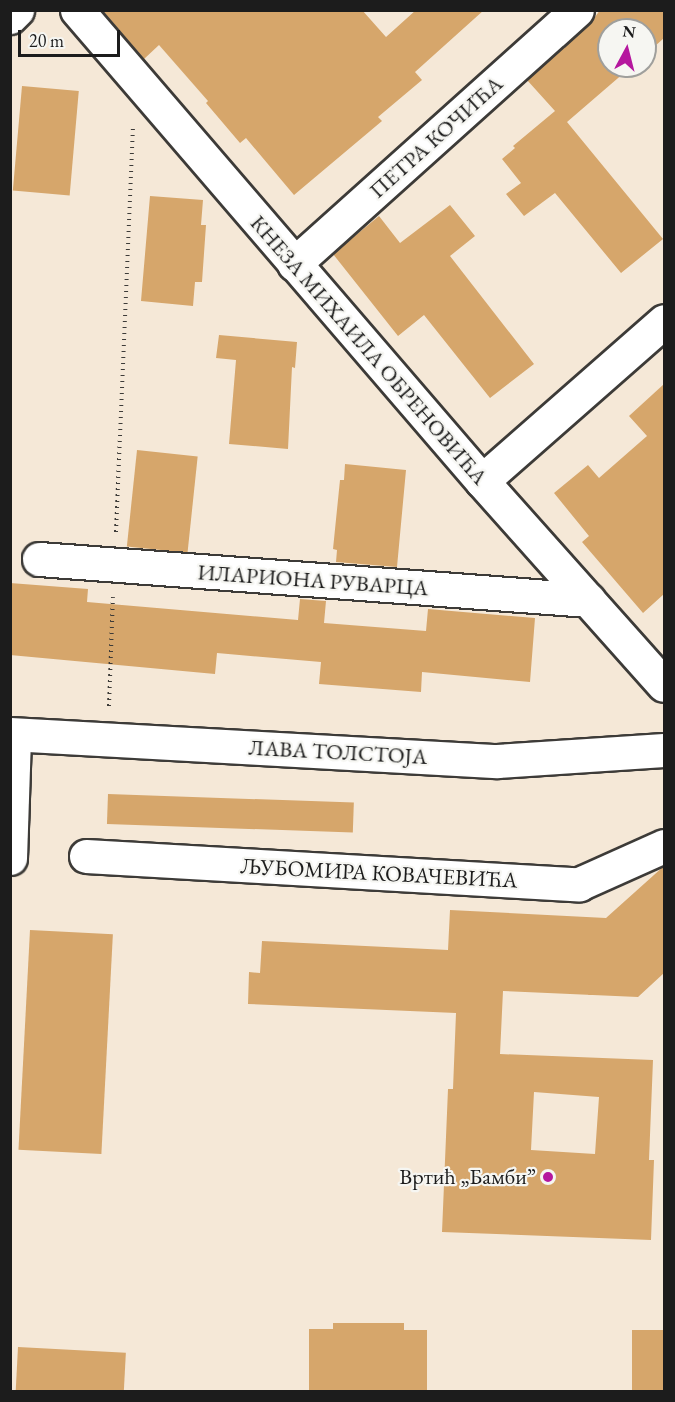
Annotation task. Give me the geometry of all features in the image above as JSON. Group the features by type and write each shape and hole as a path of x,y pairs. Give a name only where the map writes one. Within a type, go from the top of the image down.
{"street":[{"path":"10,16 17,10"},
{"name":"КНЕЗА МИХАИЛА ОБРЕНОВИЋА","path":"77,10 482,481 664,685"},
{"name":"ПЕТРА КОЧИЋА","path":"294,264 577,10"},
{"path":"482,481 664,321"},
{"name":"ИЛАРИОНА РУВАРЦА","path":"39,559 588,600"},
{"path":"10,858 12,735"},
{"name":"ЛАВА ТОЛСТОЈА","path":"12,735 497,761 664,750"},
{"name":"ЉУБОМИРА КОВАЧЕВИЋА","path":"86,856 579,884 664,846"}],"path":[{"path":"107,740 135,78"}],"building":[{"path":"102,10 362,10 386,37 416,10 484,10 415,72 422,80 378,117 382,121 294,195 246,138 240,143 206,103 208,101 159,45 144,59"},
{"path":"600,10 664,10 664,38 657,44 657,18 597,18 597,78 618,78 567,122 663,239 621,273 555,193 524,216 506,194 521,183 502,159 515,148 513,146 555,111 527,80 590,24"},
{"path":"22,86 79,91 70,196 13,191"},
{"path":"150,196 203,200 201,225 206,225 202,282 195,282 193,306 141,301"},
{"path":"450,205 475,236 450,256 534,364 490,398 424,315 398,336 333,254 379,216 400,243"},
{"path":"219,335 297,342 295,368 292,367 288,449 229,444 236,360 216,358"},
{"path":"664,384 664,594 643,613 582,542 589,536 554,493 588,465 599,478 647,436 629,416"},
{"path":"137,450 198,456 188,553 127,546"},
{"path":"345,464 406,470 397,567 336,562 337,550 333,549 340,480 344,480"},
{"path":"10,583 88,589 87,602 298,620 300,599 326,601 324,623 426,631 428,609 535,618 530,682 422,672 421,692 319,684 321,662 217,653 215,674 10,655"},
{"path":"108,794 354,803 353,833 107,824"},
{"path":"664,866 664,973 638,997 503,991 500,1054 653,1060 649,1160 654,1160 651,1240 442,1232 448,1089 453,1089 456,1013 248,1004 249,972 260,973 262,941 448,950 450,910 606,918","holes":["534,1092 599,1097 595,1154 531,1150"]},
{"path":"30,930 113,934 101,1154 18,1150"},
{"path":"333,1323 404,1323 404,1330 427,1330 427,1392 309,1392 309,1329 333,1329"},
{"path":"632,1330 664,1330 664,1392 632,1392"},
{"path":"18,1347 126,1353 124,1392 16,1392"}],"place":[{"name":"Вртић „Бамби”","path":"548,1177"}]}
